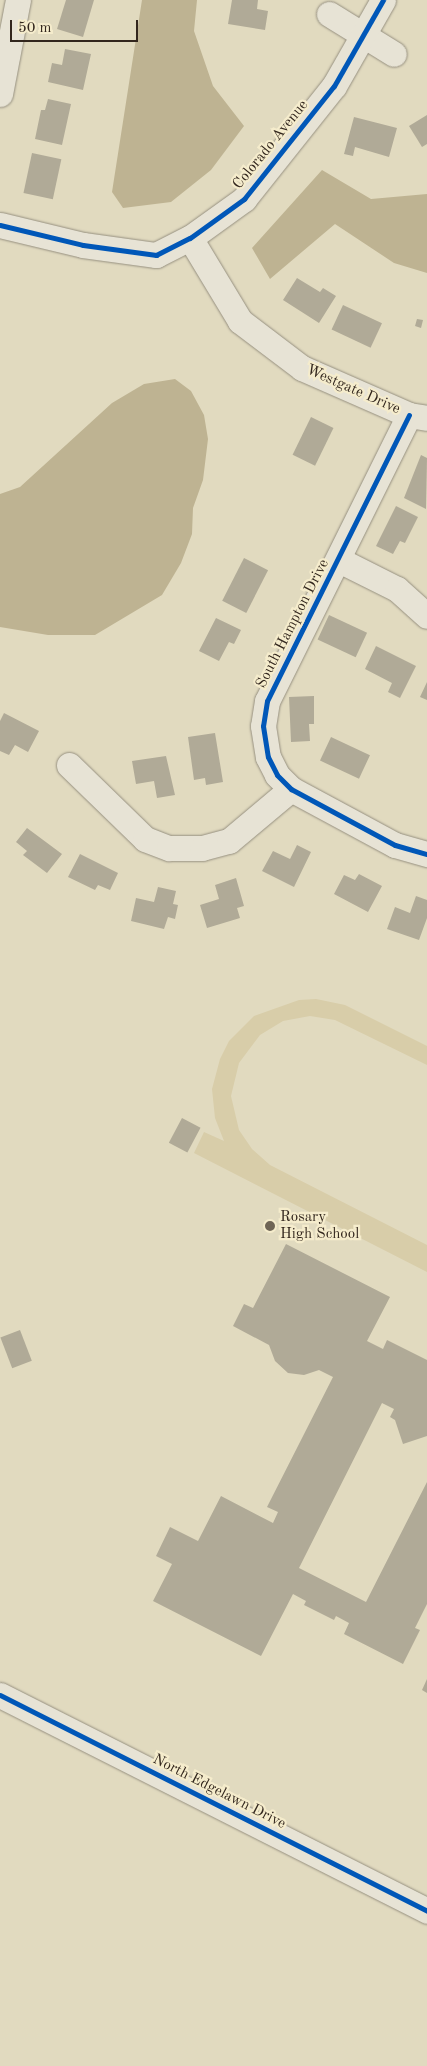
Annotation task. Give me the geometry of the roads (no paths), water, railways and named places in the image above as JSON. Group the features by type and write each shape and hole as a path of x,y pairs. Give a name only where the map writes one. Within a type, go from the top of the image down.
{"street":[{"path":"0,94 18,0"},
{"name":"Colorado Avenue","path":"0,225 83,245 156,255 190,238 244,199 334,86 383,0"},
{"path":"328,14 394,54"},
{"name":"Westgate Drive","path":"190,238 240,320 302,368 418,417"},
{"name":"South Hampton Drive","path":"418,417 339,560 267,701 263,726 268,757 277,775 291,790 395,845 427,854"},
{"path":"339,560 397,589 427,616"},
{"path":"69,765 145,840 169,848 202,848 229,841 291,790"},
{"name":"North Edgelawn Drive","path":"0,1695 427,1911"}],"place":[{"name":"Rosary High School","path":"270,1226"}]}
